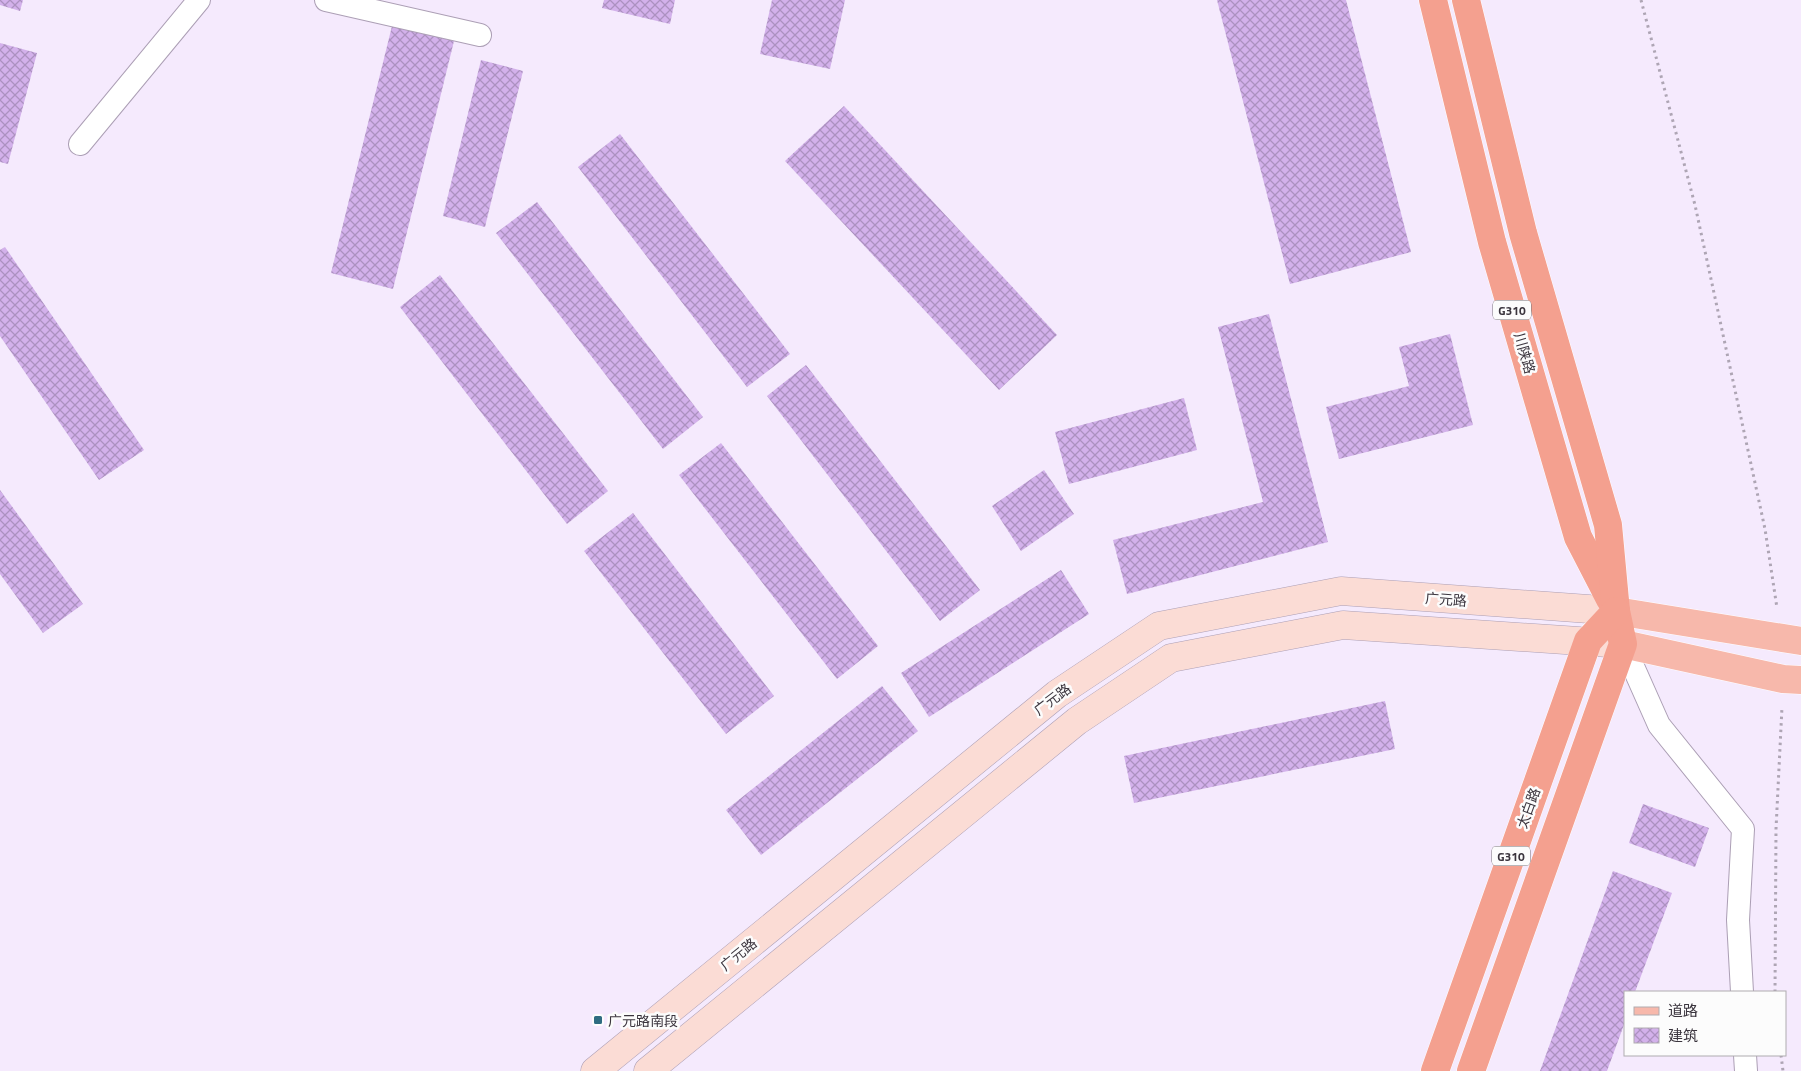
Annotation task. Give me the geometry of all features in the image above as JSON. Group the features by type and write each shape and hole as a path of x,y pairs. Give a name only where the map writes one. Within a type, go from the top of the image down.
{"highway":[{"name":"川陕路","path":"1433,0 1492,242 1578,537 1616,611"},
{"name":"川陕路","path":"1466,0 1523,233 1608,525 1616,611 1623,644"},
{"name":"太白路","path":"1435,1071 1588,641 1616,611"},
{"name":"G310","path":"1471,1071 1623,644"}],"main road":[{"name":"广元路","path":"595,1071 1057,694 1159,626 1341,591 1616,611"},
{"path":"1616,611 1792,640"},
{"path":"648,1071 1077,721 1171,658 1342,625 1623,644 1792,679"}],"street":[{"path":"80,144 199,0"},
{"path":"326,0 480,36"},
{"path":"1623,644 1660,725 1743,829 1738,920 1742,991"},
{"path":"1745,1056 1746,1071"}],"path":[{"path":"1641,0 1695,205 1765,529 1792,640"},
{"path":"1775,991 1776,829 1792,679"},
{"path":"1780,1056 1783,1071"}],"building":[{"path":"0,0 23,0 20,11 0,5"},
{"path":"604,0 675,0 670,24 602,8"},
{"path":"772,0 845,0 830,69 760,54"},
{"path":"1217,0 1346,0 1411,252 1290,284"},
{"path":"392,26 454,41 393,289 331,273"},
{"path":"0,43 37,53 8,164 0,162"},
{"path":"481,60 523,71 485,227 443,216"},
{"path":"844,106 1057,335 999,390 785,161"},
{"path":"620,134 790,354 747,387 578,167"},
{"path":"537,202 703,417 663,449 496,233"},
{"path":"5,247 144,450 99,480 0,336 0,250"},
{"path":"440,275 608,491 567,524 400,307"},
{"path":"1269,314 1328,542 1127,594 1113,540 1263,502 1218,327"},
{"path":"1450,334 1473,425 1339,459 1326,407 1409,386 1399,347"},
{"path":"806,365 980,590 940,621 767,396"},
{"path":"1184,398 1197,450 1069,484 1055,432"},
{"path":"721,443 878,646 837,679 679,475"},
{"path":"1044,470 1074,514 1021,551 992,506"},
{"path":"0,490 83,604 43,633 0,574"},
{"path":"633,513 774,696 726,734 584,551"},
{"path":"1061,570 1089,614 929,717 901,673"},
{"path":"882,686 918,731 761,855 726,810"},
{"path":"1385,701 1395,749 1134,803 1124,756"},
{"path":"1643,804 1709,828 1695,867 1629,843"},
{"path":"1613,871 1672,893 1635,991 1624,991 1624,1025 1607,1071 1540,1071"}],"place":[{"name":"广元路南段","path":"598,1020"}]}
